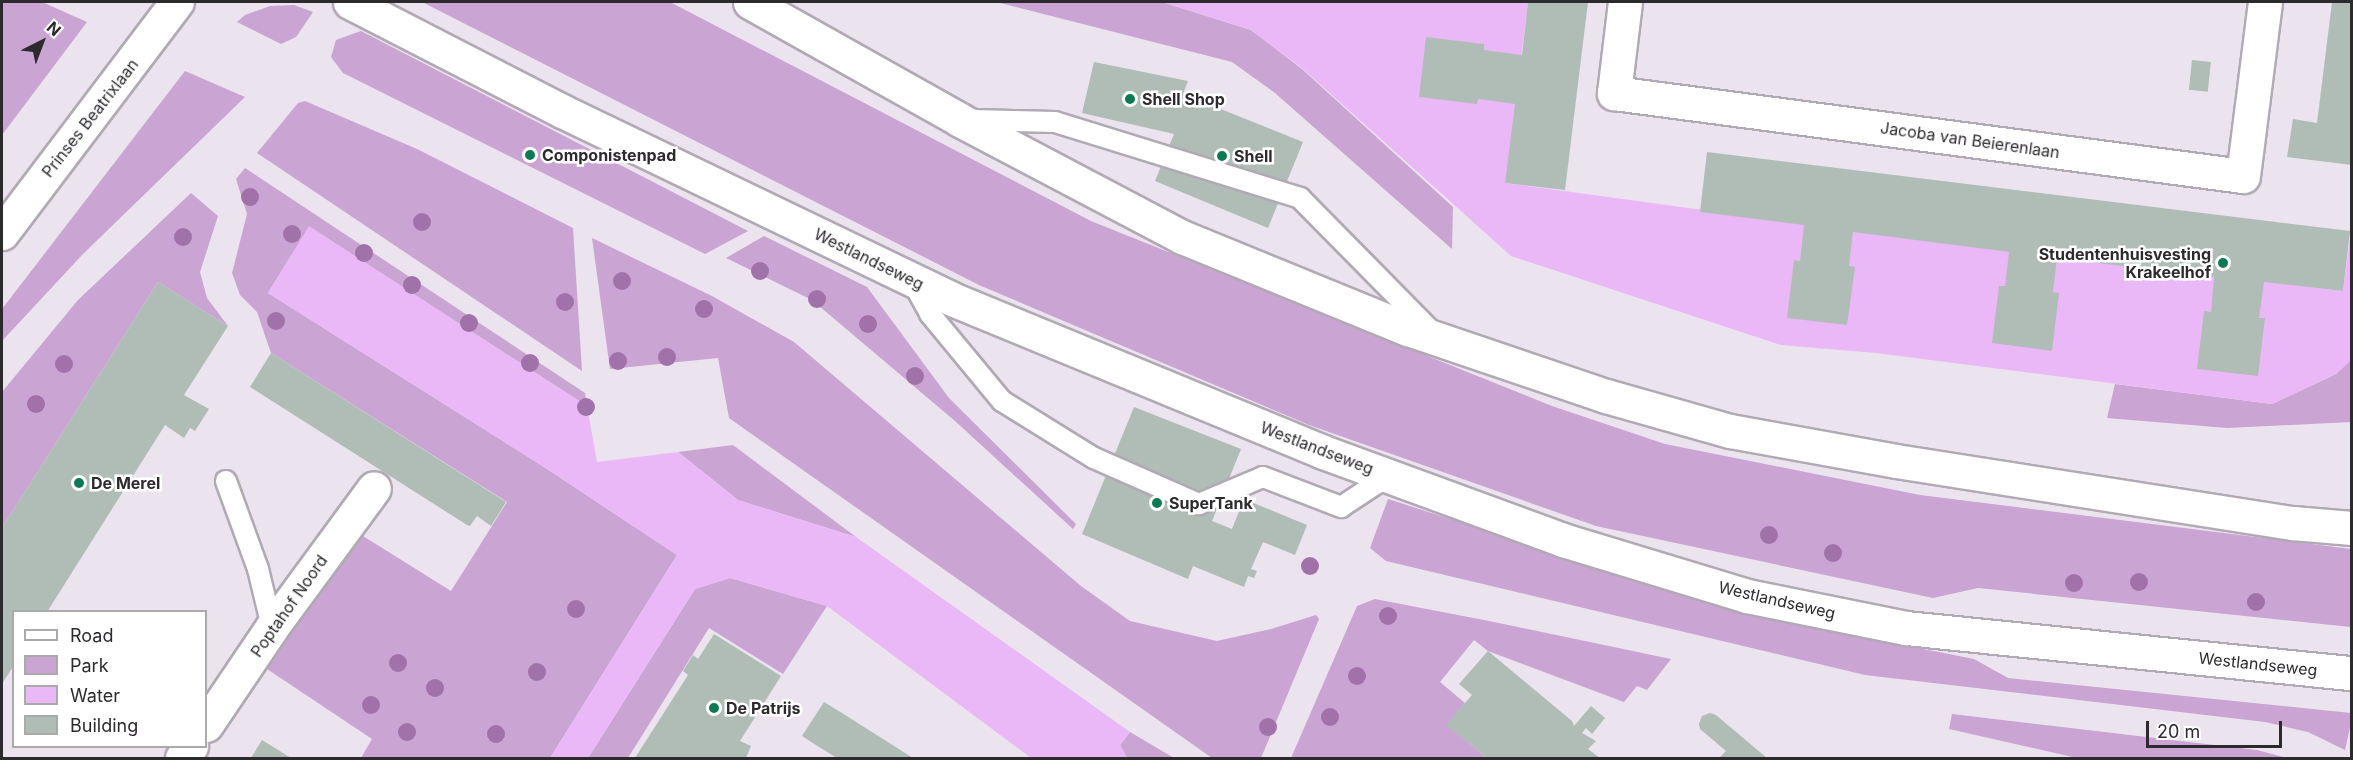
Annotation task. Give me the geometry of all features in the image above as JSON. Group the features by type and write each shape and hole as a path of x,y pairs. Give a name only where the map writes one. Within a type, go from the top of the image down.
{"main road":[{"name":"Prinses Beatrixlaan","path":"2,233 177,2"},
{"name":"Westlandseweg","path":"350,2 561,111 911,279 1290,438 1563,540 1747,596 1906,628 2352,673"},
{"path":"750,2 960,120 1182,237 1440,340 1606,396 1730,431 1896,461 2293,523 2352,528"},
{"name":"Jacoba van Beierenlaan","path":"1625,2 1614,93 2243,176 2265,2"},
{"name":"Poptahof Noord","path":"207,724 272,627 374,488"}],"lane":[{"path":"960,120 1055,122 1300,198 1440,340"},
{"path":"911,279 930,314 1002,401 1094,458 1199,504 1263,477 1341,507 1388,476"},
{"path":"226,481 258,569 272,627"}],"green space":[{"path":"2,2 42,2 87,22 2,135"},
{"path":"422,2 670,2 1091,221 1552,406 1665,444 1920,495 2351,549 2351,627 1978,588 1933,598 1596,526 1309,425 979,285"},
{"path":"996,2 1162,2 1251,30 1302,69 1453,207 1452,249 1275,93 1232,62"},
{"path":"294,5 313,12 296,37 281,44 237,22 245,15 270,6"},
{"path":"361,31 748,231 705,254 343,73 331,57 336,40"},
{"path":"185,71 245,97 83,254 2,341 2,309"},
{"path":"305,101 417,149 573,228 582,371 257,153 298,103"},
{"path":"245,168 585,393 587,406 309,227 268,293 544,467 677,555 550,758 361,758 372,739 267,669 321,583 363,536 451,591 507,502 271,353 257,312 240,295 232,273 247,214 236,179"},
{"path":"191,193 218,216 200,272 207,298 228,326 158,282 2,528 2,392 78,300"},
{"path":"764,236 867,287 949,398 1076,524 1073,529 955,421 812,300 726,258"},
{"path":"592,238 712,296 794,342 1081,586 1130,621 1217,641 1271,629 1316,615 1319,619 1261,758 1212,758 729,418 718,358 610,369"},
{"path":"2351,360 2351,422 2227,428 2107,418 2115,384 2272,404 2336,374"},
{"path":"733,445 856,537 738,500 678,452"},
{"path":"1388,499 1625,575 1908,646 1974,659 2008,678 2351,713 2345,750 2308,732 2265,722 1865,675 1386,561 1370,548"},
{"path":"730,578 827,606 783,674 709,628 628,758 588,758 695,589"},
{"path":"1375,599 1671,659 1647,690 1637,686 1624,702 1488,651 1474,640 1440,682 1465,703 1447,725 1487,758 1291,758 1357,606"},
{"path":"1952,714 2257,750 2287,758 2077,758 1949,729"},
{"path":"1130,732 1174,758 1127,758 1120,745"}],"water":[{"path":"1162,2 1528,2 1506,183 2009,252 2343,291 2351,229 2351,360 2336,374 2272,404 1876,353 1781,345 1511,256 1303,69 1251,30"},
{"path":"309,226 587,406 597,462 678,452 738,500 856,537 1130,732 1120,745 1127,758 1031,758 827,606 730,578 695,589 588,758 550,758 677,555 544,467 268,293"}],"building":[{"path":"1528,2 1588,2 1565,190 1505,183 1515,104 1478,99 1477,104 1419,97 1426,37 1484,44 1484,50 1522,55"},
{"path":"2332,2 2352,2 2352,165 2287,157 2293,119 2317,123"},
{"path":"2192,60 2211,62 2208,92 2189,90"},
{"path":"1094,62 1188,81 1183,94 1303,142 1268,228 1155,181 1174,134 1082,113"},
{"name":"Studentenhuisvesting Krakeelhof","path":"1707,152 2350,231 2343,291 2264,282 2259,318 2265,318 2258,376 2197,369 2204,311 2211,312 2214,277 2057,258 2053,292 2059,293 2052,351 1992,343 1999,286 2005,286 2009,252 1853,232 1849,266 1855,267 1847,325 1787,318 1794,260 1800,261 1804,225 1700,212"},
{"name":"De Merel","path":"158,282 228,326 184,395 209,409 195,431 190,428 184,438 165,425 48,610 12,610 12,668 2,684 2,528"},
{"path":"271,353 506,502 491,526 477,516 470,526 467,525 250,387"},
{"path":"1134,407 1241,449 1212,521 1232,529 1244,499 1307,525 1295,555 1263,542 1251,569 1257,571 1254,578 1248,576 1244,587 1193,566 1188,579 1082,534"},
{"name":"De Patrijs","path":"714,634 781,676 740,741 751,746 746,758 635,758 688,675 683,671 693,655 698,659"},
{"path":"1488,651 1572,721 1574,726 1591,706 1605,718 1592,734 1586,728 1582,733 1596,741 1588,749 1600,758 1487,758 1446,725 1472,695 1459,684"},
{"path":"824,702 913,758 837,758 819,747 802,736"},
{"path":"1710,713 1716,715 1767,758 1719,758 1726,751 1700,729 1699,724 1702,716"},
{"path":"262,740 291,758 251,758"}],"place":[{"name":"Shell Shop","path":"1130,99"},
{"name":"Componistenpad","path":"530,155"},
{"name":"Shell","path":"1222,156"},
{"name":"Studentenhuisvesting Krakeelhof","path":"2223,263"},
{"name":"De Merel","path":"79,483"},
{"name":"SuperTank","path":"1157,503"},
{"name":"De Patrijs","path":"714,708"}]}
